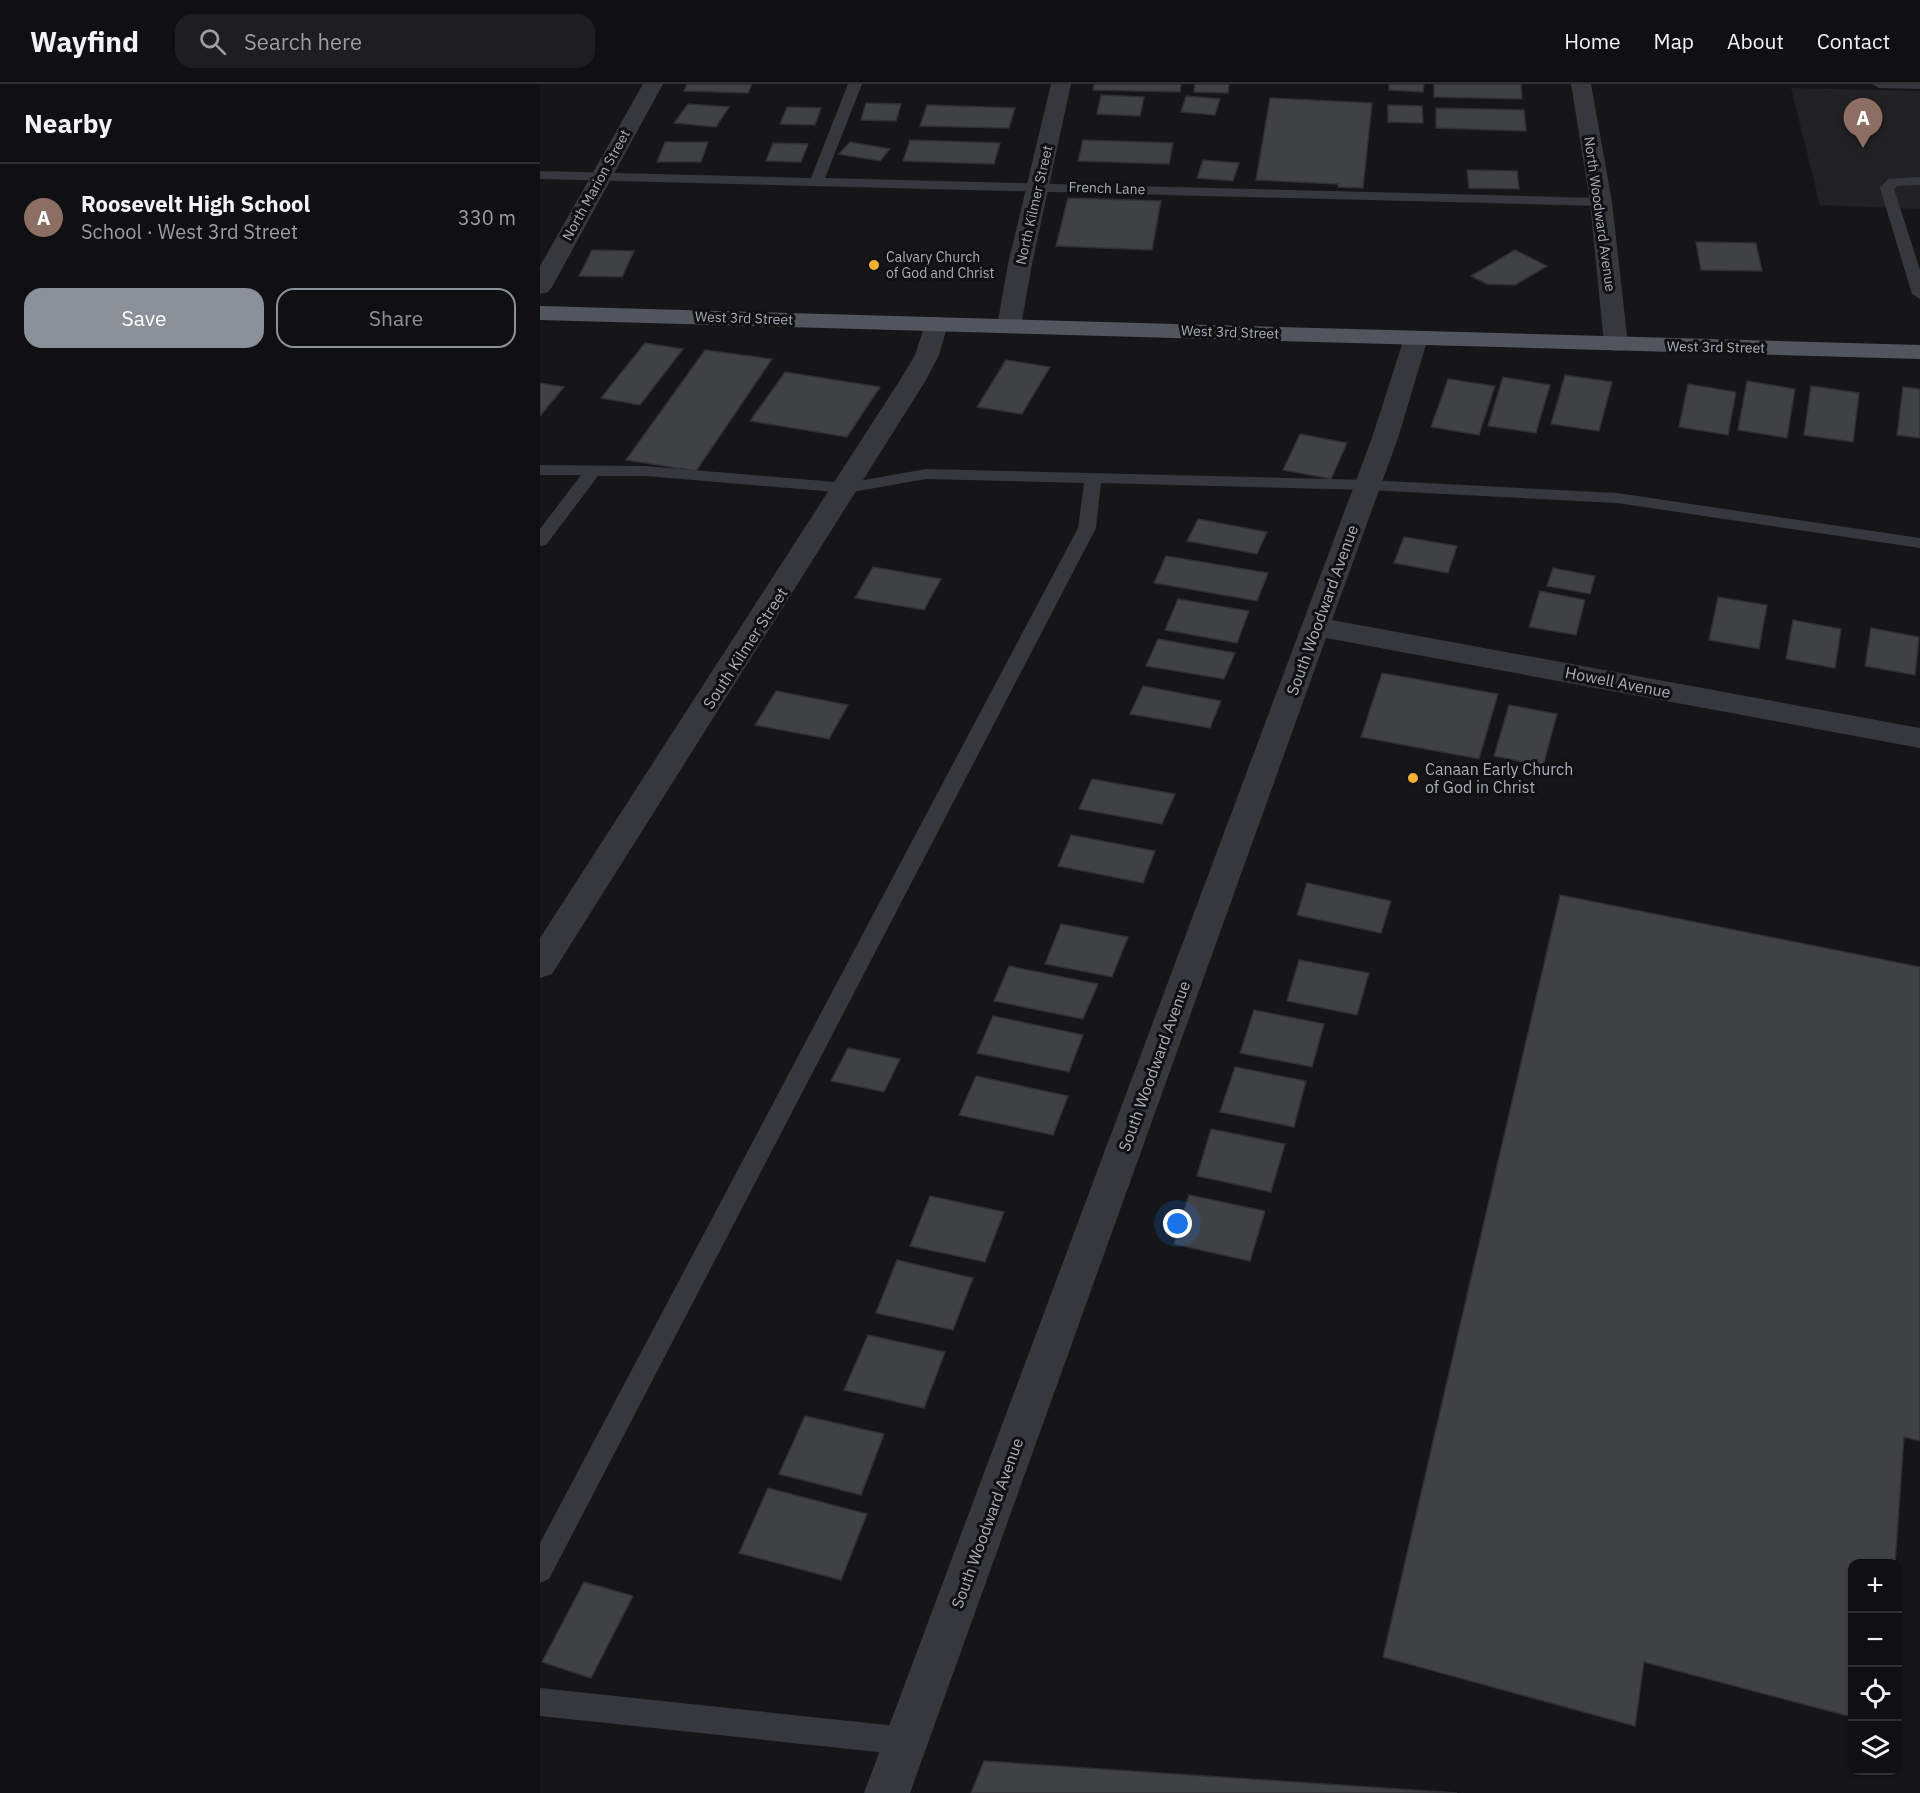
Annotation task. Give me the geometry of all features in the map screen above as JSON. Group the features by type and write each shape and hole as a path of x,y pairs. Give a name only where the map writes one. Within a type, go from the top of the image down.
{"main road":[{"name":"West 3rd Street","path":"540,313 1920,352"}],"street":[{"name":"North Marion Street","path":"540,287 653,84"},
{"name":"North Kilmer Street","path":"1009,326 1020,264 1040,186 1061,84"},
{"name":"North Woodward Avenue","path":"1581,84 1601,202 1616,345"},
{"name":"South Kilmer Street","path":"540,965 847,488 927,355 936,324"},
{"name":"South Woodward Avenue","path":"887,1793 1317,627 1368,485 1416,338"},
{"name":"Howell Avenue","path":"1317,627 1920,738"}],"lane":[{"path":"816,182 855,84"},
{"path":"1879,84 1920,85"},
{"name":"French Lane","path":"540,175 1601,202"},
{"path":"1920,182 1893,182 1887,188 1920,294"},
{"path":"540,470 646,471 847,488 926,474 1093,480 1368,485 1617,498 1920,543"},
{"path":"540,540 594,470"},
{"path":"540,1570 1087,528 1093,480"},
{"path":"540,1702 906,1741"}],"shaded area":[{"path":"1791,88 1920,91 1920,209 1820,205"}],"building":[{"path":"687,84 752,84 748,93 684,91"},
{"path":"1094,84 1181,84 1180,92 1093,90"},
{"path":"1195,84 1229,84 1228,93 1194,92"},
{"path":"1389,84 1424,84 1423,92 1389,90"},
{"path":"1434,84 1521,84 1522,99 1434,97"},
{"path":"1101,95 1144,97 1140,116 1097,114"},
{"path":"1186,96 1220,99 1215,115 1181,112"},
{"path":"1270,98 1372,103 1363,188 1338,187 1338,184 1256,180"},
{"path":"866,103 901,104 896,121 861,120"},
{"path":"688,104 729,107 716,127 674,123"},
{"path":"927,105 1015,108 1009,128 920,126"},
{"path":"1388,105 1422,106 1423,123 1388,122"},
{"path":"787,107 821,108 815,125 780,124"},
{"path":"1436,108 1524,110 1526,131 1436,128"},
{"path":"910,140 1000,143 994,164 903,161"},
{"path":"1083,140 1173,143 1169,164 1078,161"},
{"path":"665,142 708,142 701,162 657,162"},
{"path":"850,142 890,149 880,161 839,154"},
{"path":"773,143 808,144 801,162 766,161"},
{"path":"1203,160 1239,163 1233,181 1197,178"},
{"path":"1467,170 1517,171 1519,189 1469,188"},
{"path":"1068,198 1161,201 1152,250 1056,246"},
{"path":"1696,242 1756,243 1762,271 1701,270"},
{"path":"592,250 634,251 622,277 579,276"},
{"path":"1515,250 1547,266 1515,285 1487,284 1471,276"},
{"path":"645,343 683,349 640,405 601,398"},
{"path":"705,350 772,359 696,471 626,460"},
{"path":"1006,360 1050,367 1022,414 977,407"},
{"path":"785,372 880,387 847,437 750,421"},
{"path":"1565,375 1612,382 1599,431 1551,424"},
{"path":"1503,377 1550,385 1536,433 1488,426"},
{"path":"1448,379 1495,386 1479,435 1431,427"},
{"path":"1747,381 1795,389 1787,438 1738,430"},
{"path":"540,383 564,387 540,416"},
{"path":"1688,384 1736,392 1728,435 1679,427"},
{"path":"1811,386 1859,393 1853,442 1804,435"},
{"path":"1903,387 1920,389 1920,438 1897,435"},
{"path":"1300,434 1347,443 1331,479 1283,470"},
{"path":"1198,519 1267,532 1257,554 1187,541"},
{"path":"1404,537 1457,546 1448,573 1394,563"},
{"path":"1166,556 1268,573 1257,601 1154,583"},
{"path":"873,567 941,579 924,610 855,598"},
{"path":"1553,568 1595,576 1590,594 1547,586"},
{"path":"1540,591 1585,600 1576,635 1529,627"},
{"path":"1718,597 1767,605 1759,649 1709,640"},
{"path":"1178,599 1249,611 1237,643 1165,630"},
{"path":"1793,620 1841,629 1835,668 1786,659"},
{"path":"1871,628 1919,637 1915,675 1865,666"},
{"path":"1158,639 1235,653 1224,679 1146,666"},
{"path":"1382,673 1498,694 1479,759 1361,737"},
{"path":"1143,686 1221,701 1210,728 1130,714"},
{"path":"776,691 848,705 829,739 755,725"},
{"path":"1509,705 1557,714 1543,766 1494,756"},
{"path":"1092,779 1175,794 1162,824 1079,809"},
{"path":"1071,835 1155,851 1143,883 1058,866"},
{"path":"1307,883 1391,901 1381,933 1297,915"},
{"path":"1560,895 1920,967 1920,1441 1904,1437 1895,1559 1848,1559 1848,1716 1644,1662 1635,1726 1383,1657"},
{"path":"1061,924 1128,937 1112,977 1045,964"},
{"path":"1299,960 1369,973 1357,1015 1287,1001"},
{"path":"1009,966 1098,984 1083,1019 994,1001"},
{"path":"1254,1010 1324,1024 1312,1067 1240,1053"},
{"path":"993,1016 1083,1035 1069,1072 977,1053"},
{"path":"848,1048 900,1059 884,1092 831,1081"},
{"path":"1235,1067 1306,1081 1294,1127 1220,1112"},
{"path":"976,1076 1068,1096 1053,1135 959,1115"},
{"path":"1211,1129 1285,1144 1271,1192 1197,1176"},
{"path":"1189,1195 1265,1211 1250,1261 1174,1244"},
{"path":"930,1196 1004,1212 985,1262 910,1246"},
{"path":"897,1260 973,1278 953,1330 876,1313"},
{"path":"868,1335 945,1352 924,1408 844,1390"},
{"path":"805,1416 884,1434 861,1495 779,1474"},
{"path":"768,1488 867,1514 841,1580 739,1553"},
{"path":"584,1582 633,1596 591,1678 542,1662"},
{"path":"984,1761 1457,1793 971,1793"}],"place":[{"name":"Roosevelt High School","path":"1863,148"},
{"name":"Calvary Church of God and Christ","path":"874,265"},
{"name":"Canaan Early Church of God in Christ","path":"1413,778"}]}
